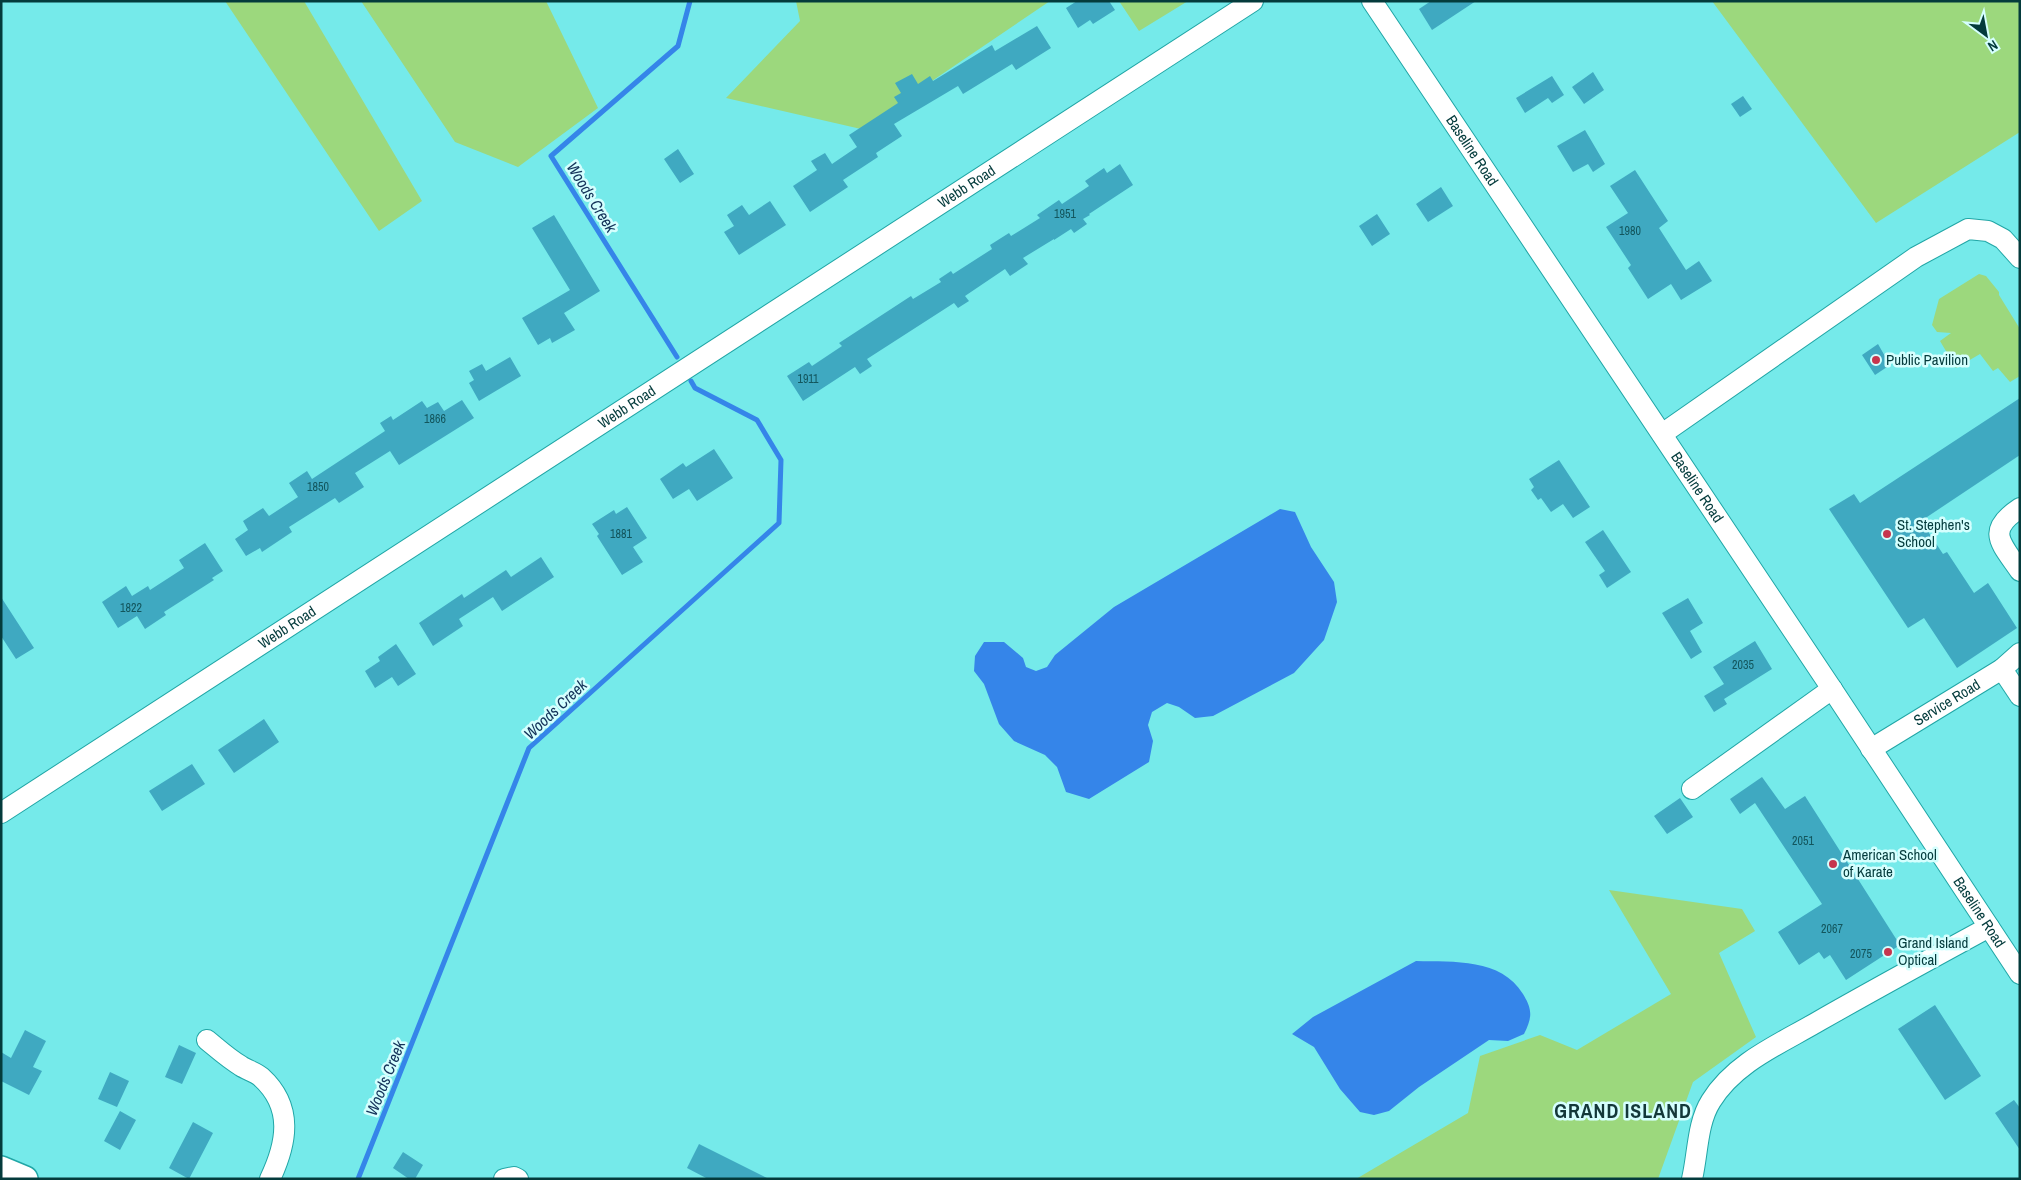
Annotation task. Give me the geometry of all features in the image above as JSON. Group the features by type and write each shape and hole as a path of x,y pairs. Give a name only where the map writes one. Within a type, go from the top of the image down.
{"main road":[{"path":"1,1169 25,1179"}],"street":[{"name":"Webb Road","path":"1,813 1253,1"},
{"name":"Baseline Road","path":"1372,1 1989,927 2013,950 2020,974"},
{"path":"1662,434 1916,257 1968,229 1988,230 2004,239 2020,258"},
{"path":"2020,508 2004,518 1999,529 2000,542 2020,571"},
{"name":"Service Road","path":"1871,749 2002,669 2020,653"},
{"path":"2002,669 2020,696"},
{"path":"1692,789 1832,689"},
{"path":"1692,1179 1700,1134 1709,1103 1732,1074 1750,1061 1846,1006 1989,927"},
{"path":"207,1040 240,1065 260,1076 277,1094 286,1122 278,1161 270,1179"},
{"path":"504,1179 514,1177 518,1179"}],"green space":[{"path":"225,1 304,1 422,201 379,231"},
{"path":"361,1 546,1 598,108 518,167 455,142"},
{"path":"796,1 1050,1 861,129 726,98 800,21"},
{"path":"1119,1 1188,1 1139,31"},
{"path":"1712,1 2020,1 2020,132 1876,223"},
{"path":"1979,274 1986,276 1999,292 2020,329 2020,376 2010,382 1998,368 1993,371 1980,354 1956,368 1940,341 1951,333 1937,332 1932,325 1939,299"},
{"path":"1609,890 1742,909 1755,931 1719,953 1756,1037 1693,1082 1658,1179 1356,1179 1468,1113 1480,1056 1540,1035 1577,1050 1671,994"}],"water":[{"path":"1280,509 1295,512 1311,547 1334,582 1337,602 1324,640 1294,673 1213,716 1195,718 1179,707 1167,703 1152,712 1148,725 1153,741 1149,762 1089,799 1066,792 1057,767 1045,755 1014,741 999,724 984,684 974,671 975,656 984,642 1004,642 1023,658 1026,667 1036,671 1047,667 1055,655 1114,607"},
{"path":"1416,961 1475,964 1502,974 1514,982 1523,994 1530,1009 1529,1023 1524,1034 1508,1041 1489,1040 1419,1087 1389,1111 1374,1115 1360,1112 1340,1089 1314,1047 1292,1034 1313,1017"}],"building":[{"path":"1077,1 1109,1 1115,10 1093,24 1090,20 1078,28 1066,8"},
{"path":"1431,1 1476,1 1432,30 1419,9"},
{"path":"1037,26 1051,48 1016,70 1012,64 963,94 958,86 894,124 902,136 876,153 878,157 843,180 848,187 810,212 793,186 817,170 811,161 825,153 832,164 857,147 849,135 898,103 894,97 901,93 895,83 912,74 918,84 930,76 933,81 992,45 995,51"},
{"path":"1593,72 1604,90 1584,104 1572,87"},
{"path":"1552,76 1564,95 1552,103 1548,98 1525,113 1516,98"},
{"path":"1743,96 1752,109 1740,117 1731,104"},
{"path":"1585,130 1605,164 1593,172 1588,164 1573,172 1557,146"},
{"path":"678,149 694,174 680,183 664,159"},
{"path":"1120,164 1133,185 1083,219 1087,224 1074,233 1071,229 1023,258 1028,264 1010,276 1005,269 965,296 969,301 958,308 954,303 867,359 872,366 860,374 855,367 803,401 787,376 809,362 812,366 842,346 839,343 911,296 913,299 941,282 939,279 951,271 953,274 992,249 990,245 1009,233 1011,236 1040,218 1037,215 1059,200 1062,204 1089,186 1085,181 1104,168 1107,173"},
{"path":"1635,170 1668,221 1659,228 1686,270 1699,261 1712,281 1681,300 1671,284 1648,299 1628,268 1631,265 1606,227 1628,213 1610,186"},
{"path":"1441,187 1453,206 1428,222 1416,204"},
{"path":"770,201 786,225 739,255 724,232 734,226 727,215 742,205 749,215"},
{"path":"1377,214 1390,234 1372,246 1359,226"},
{"path":"554,215 600,291 564,313 575,330 552,343 550,338 538,345 522,318 570,290 532,228"},
{"name":"Public Pavilion","path":"1878,344 1890,365 1875,375 1862,355"},
{"path":"510,357 521,376 479,401 469,383 474,380 469,371 482,364 486,371"},
{"name":"St. Stephen's School","path":"2020,398 2020,455 1921,521 1943,554 1947,552 1974,593 1988,583 2017,628 1957,668 1924,618 1908,628 1829,509 1854,494 1860,503"},
{"path":"462,400 474,418 399,465 390,451 355,473 364,487 339,503 335,498 289,527 292,532 262,552 260,548 246,556 235,539 248,530 243,521 263,508 269,516 298,497 289,483 307,471 312,479 385,431 380,423 391,416 393,420 422,401 427,408 438,402 444,411"},
{"path":"714,449 733,478 697,501 689,489 673,499 660,479 683,463 686,467"},
{"path":"1559,460 1590,507 1573,518 1563,504 1551,512 1541,498 1538,500 1531,490 1534,487 1529,479"},
{"path":"627,507 647,538 633,547 643,562 622,575 597,536 599,534 592,524 614,510 616,514"},
{"path":"1603,530 1631,572 1607,588 1599,575 1605,571 1585,542"},
{"path":"205,543 223,571 212,578 214,580 164,612 166,615 145,629 137,616 118,628 102,602 126,586 132,596 148,586 150,590 184,568 179,560"},
{"path":"541,557 554,577 502,611 493,597 459,619 463,626 433,646 419,623 462,594 464,598 506,570 511,577"},
{"path":"1,597 34,648 16,659 1,636"},
{"path":"1688,598 1703,623 1690,631 1702,652 1691,659 1662,613"},
{"path":"1755,641 1772,669 1724,699 1727,704 1714,712 1704,696 1724,684 1713,667"},
{"path":"396,644 416,674 398,686 392,677 375,688 365,671 380,661 378,657"},
{"path":"264,719 279,742 234,773 218,750"},
{"path":"192,764 205,784 162,811 149,791"},
{"path":"1762,777 1785,809 1805,796 1900,945 1846,980 1830,955 1824,959 1819,952 1799,965 1778,932 1822,904 1755,803 1740,814 1730,799"},
{"path":"1680,798 1693,817 1667,834 1654,816"},
{"path":"1935,1005 1981,1076 1945,1100 1898,1029"},
{"path":"25,1030 46,1041 33,1067 42,1071 29,1095 1,1081 1,1052 11,1058"},
{"path":"179,1045 196,1053 182,1084 165,1077"},
{"path":"110,1072 129,1081 117,1107 98,1099"},
{"path":"2014,1100 2020,1108 2020,1150 1995,1113"},
{"path":"120,1111 136,1120 120,1150 104,1141"},
{"path":"193,1122 213,1133 189,1179 169,1168"},
{"path":"699,1144 769,1179 708,1179 687,1168"},
{"path":"403,1152 423,1165 415,1179 409,1179 393,1168"}],"waterway":[{"name":"Woods Creek","path":"677,357 551,156 678,46 690,1"},
{"name":"Woods Creek","path":"358,1179 529,748 779,523 781,460 757,420 695,388 691,381"}],"place":[{"name":"Public Pavilion","path":"1876,360"},
{"name":"St. Stephen's School","path":"1887,534"},
{"name":"American School of Karate","path":"1833,864"},
{"name":"Grand Island Optical","path":"1888,952"}],"district":[{"name":"GRAND ISLAND","path":"1623,1111"}]}
